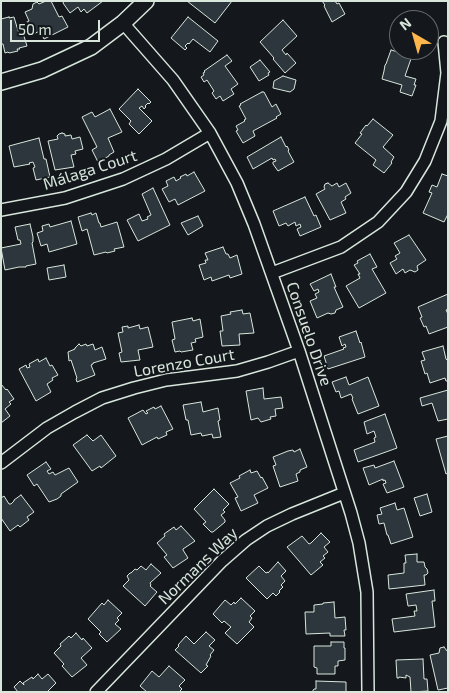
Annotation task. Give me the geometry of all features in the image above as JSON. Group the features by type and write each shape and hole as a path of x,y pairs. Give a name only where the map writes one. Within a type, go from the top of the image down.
{"street":[{"path":"1,82 42,70 91,47 123,23 146,1"},
{"name":"Consuelo Drive","path":"123,23 173,80 210,133 237,183 272,273 299,350 359,544 367,592 368,692"},
{"path":"272,273 341,247 378,222 406,192 425,162 441,121 448,73 444,42"},
{"name":"Málaga Court","path":"1,210 66,198 123,179 166,159 210,133"},
{"name":"Lorenzo Court","path":"1,462 47,428 102,398 166,380 237,371 299,350"},
{"name":"Normans Way","path":"96,692 222,562 246,540 283,518 344,492"}],"building":[{"path":"51,1 59,17 62,16 68,27 44,39 40,31 31,35 25,23 29,21 25,12 32,9 33,4"},
{"path":"64,1 103,1 87,13 84,9 81,12 78,7 70,13 63,3"},
{"path":"187,1 232,1 215,23"},
{"path":"322,1 335,1 337,4 339,3 345,14 332,22"},
{"path":"14,17 19,34 23,33 27,46 17,49 18,51 5,53 3,44 1,44 1,19"},
{"path":"188,17 218,41 210,52 193,39 185,46 187,48 185,50 171,38"},
{"path":"283,20 297,36 282,50 296,63 285,73 260,42"},
{"path":"227,55 232,61 225,66 238,84 231,89 234,94 223,101 220,96 216,99 212,93 214,91 207,80 204,82 201,77 204,75 204,71"},
{"path":"389,56 389,60 411,60 405,76 416,79 412,96 400,92 402,85 382,79"},
{"path":"260,60 270,72 268,73 269,75 259,81 250,67"},
{"path":"283,76 296,80 294,89 290,92 273,88 274,81"},
{"path":"138,89 151,102 144,109 142,106 139,108 152,121 139,134 129,124 131,121 119,109"},
{"path":"264,92 272,107 276,104 281,114 253,131 255,136 243,143 236,131 238,130 236,126 246,119 239,106"},
{"path":"110,109 122,132 108,138 114,152 98,162 92,150 97,147 82,117 92,112 95,117"},
{"path":"373,119 393,135 383,147 394,157 384,173 373,165 376,160 355,143 366,125"},
{"path":"62,133 65,136 71,135 72,139 80,137 83,149 75,151 76,154 71,155 74,167 55,170 48,141 58,139 57,136"},
{"path":"281,137 294,162 278,171 273,164 276,161 272,158 253,169 247,157"},
{"path":"39,138 50,177 36,180 33,162 14,167 9,146"},
{"path":"194,172 205,191 178,205 175,199 169,202 162,189 168,186 166,181 174,177 176,181 186,174 187,176"},
{"path":"442,174 448,176 448,214 444,222 423,213 432,193 429,192 432,185 437,187"},
{"path":"328,183 332,186 337,183 339,187 346,183 351,193 341,202 346,213 330,220 316,194 325,189 325,184"},
{"path":"153,188 170,225 138,241 127,220 139,214 142,221 148,219 147,217 151,215 142,194"},
{"path":"305,197 321,227 300,236 297,229 301,227 300,224 296,226 295,222 288,226 286,223 279,226 273,211"},
{"path":"91,213 92,215 96,213 101,227 117,222 124,247 114,249 115,251 94,255 87,229 82,231 78,217"},
{"path":"198,216 203,226 188,235 181,223"},
{"path":"71,221 77,244 49,252 47,244 41,246 37,233 43,231 42,226 49,224 50,227"},
{"path":"30,224 36,264 5,270 1,248 21,244 15,227"},
{"path":"409,235 426,260 417,266 418,270 415,272 410,270 405,273 403,269 396,274 390,263 397,259 395,256 400,253 394,243"},
{"path":"223,247 230,258 237,255 242,274 230,278 229,275 212,281 211,277 204,280 199,265 206,263 205,260 208,260 205,253"},
{"path":"370,254 377,267 372,269 386,293 359,308 346,286 360,278 358,274 360,274 354,265 358,263 357,261"},
{"path":"64,265 66,277 49,280 47,268"},
{"path":"331,274 336,287 334,287 343,307 336,310 335,313 328,313 317,318 310,301 317,298 315,294 319,292 318,289 314,291 310,284"},
{"path":"448,294 448,309 446,310 448,314 448,327 429,334 420,318 422,317 418,307"},
{"path":"242,310 243,314 250,313 254,333 239,334 240,345 222,346 221,316"},
{"path":"192,318 193,321 200,319 203,337 195,339 196,342 191,343 193,350 175,352 172,340 175,339 172,322"},
{"path":"139,325 140,329 148,327 153,347 138,350 140,360 121,362 119,353 122,352 118,333 123,332 122,327 128,326 128,328"},
{"path":"356,331 365,357 328,369 324,356 344,349 346,347 345,344 342,346 339,337"},
{"path":"79,344 81,346 86,344 87,346 93,344 95,350 102,347 106,359 91,365 95,375 77,382 71,360 69,361 68,352 75,349"},
{"path":"443,346 448,361 448,381 445,378 430,383 421,361 425,360 422,352"},
{"path":"46,358 58,375 47,384 51,392 36,401 19,369 26,365 27,368 30,367 29,364 38,359 39,362"},
{"path":"346,377 349,385 368,377 379,406 358,414 351,394 341,398 339,391 336,392 332,382"},
{"path":"1,384 14,399 9,402 11,404 5,409 10,416 1,423"},
{"path":"263,388 264,399 281,397 283,408 275,409 276,416 270,417 271,419 261,422 258,418 251,420 246,391"},
{"path":"448,390 448,419 438,421 432,403 422,406 420,398"},
{"path":"201,402 203,412 218,408 221,437 213,438 212,434 202,436 201,433 191,435 183,405"},
{"path":"161,406 173,429 166,432 167,435 158,439 157,437 142,445 128,418 143,410 146,414 148,413 146,411"},
{"path":"385,414 397,448 358,462 354,450 375,442 374,438 376,437 374,431 367,434 364,422"},
{"path":"87,435 93,441 101,435 116,456 101,468 100,466 92,471 73,445"},
{"path":"448,436 448,473 446,474 436,439"},
{"path":"300,449 307,467 296,474 298,481 280,487 273,466 276,465 273,457"},
{"path":"394,461 404,487 387,493 383,484 386,483 383,479 369,485 363,468 374,465 375,468"},
{"path":"46,462 51,469 47,471 49,474 53,472 55,475 69,468 78,482 57,499 49,502 37,484 34,486 27,475"},
{"path":"250,470 251,473 257,471 268,488 254,495 258,503 241,511 235,498 238,497 230,483"},
{"path":"214,489 229,504 221,515 225,522 211,532 203,524 206,522 194,509"},
{"path":"427,494 432,512 420,516 414,498"},
{"path":"21,495 34,512 27,517 29,520 20,527 18,525 10,531 1,518 1,498 4,496 9,504 11,504"},
{"path":"395,503 397,510 404,508 413,537 391,544 384,523 379,524 377,515 382,514 380,508"},
{"path":"181,526 195,541 183,549 188,558 173,568 164,557 167,555 157,543 165,536 164,534 174,527 176,530"},
{"path":"321,533 330,542 324,547 328,552 320,562 323,565 311,575 287,547 302,536 309,544"},
{"path":"417,554 417,562 424,562 427,569 428,573 424,575 425,585 389,589 388,575 404,573 405,555"},
{"path":"278,562 286,571 281,576 285,581 276,596 273,593 267,599 246,578 259,566 268,573"},
{"path":"151,564 161,573 150,583 150,586 157,592 145,606 123,586 129,580 127,576 135,569 137,570 141,566 146,570"},
{"path":"434,590 435,601 432,601 435,627 394,632 392,619 415,616 414,611 417,611 416,605 408,606 406,594"},
{"path":"241,598 255,611 250,616 252,618 249,622 254,627 237,644 225,633 231,627 224,621 222,623 213,614 225,600 231,605"},
{"path":"108,600 122,613 117,618 119,620 115,624 121,629 107,642 99,634 101,632 88,619 102,603 104,605"},
{"path":"334,602 335,618 345,617 345,636 330,636 330,633 306,634 305,612 314,612 314,605"},
{"path":"206,632 215,640 209,646 214,650 206,665 208,666 201,673 175,650 186,636 194,644"},
{"path":"76,633 92,648 81,658 87,665 72,677 54,653 61,646 60,644"},
{"path":"331,642 344,642 345,660 338,661 338,666 335,666 335,674 317,674 317,668 314,667 314,646 331,646"},
{"path":"444,647 448,651 448,688 438,690 430,655 439,653 440,648"},
{"path":"423,659 424,679 427,679 428,691 411,692 410,677 406,675 406,678 397,678 396,660"},
{"path":"169,666 185,680 179,686 182,689 179,692 147,692 140,686 152,671 159,677"},
{"path":"38,674 42,679 48,674 56,683 47,692 18,692 14,687 20,681 24,685 23,683 32,677 33,679"},
{"path":"316,681 346,682 346,692 312,692 316,689"}]}
